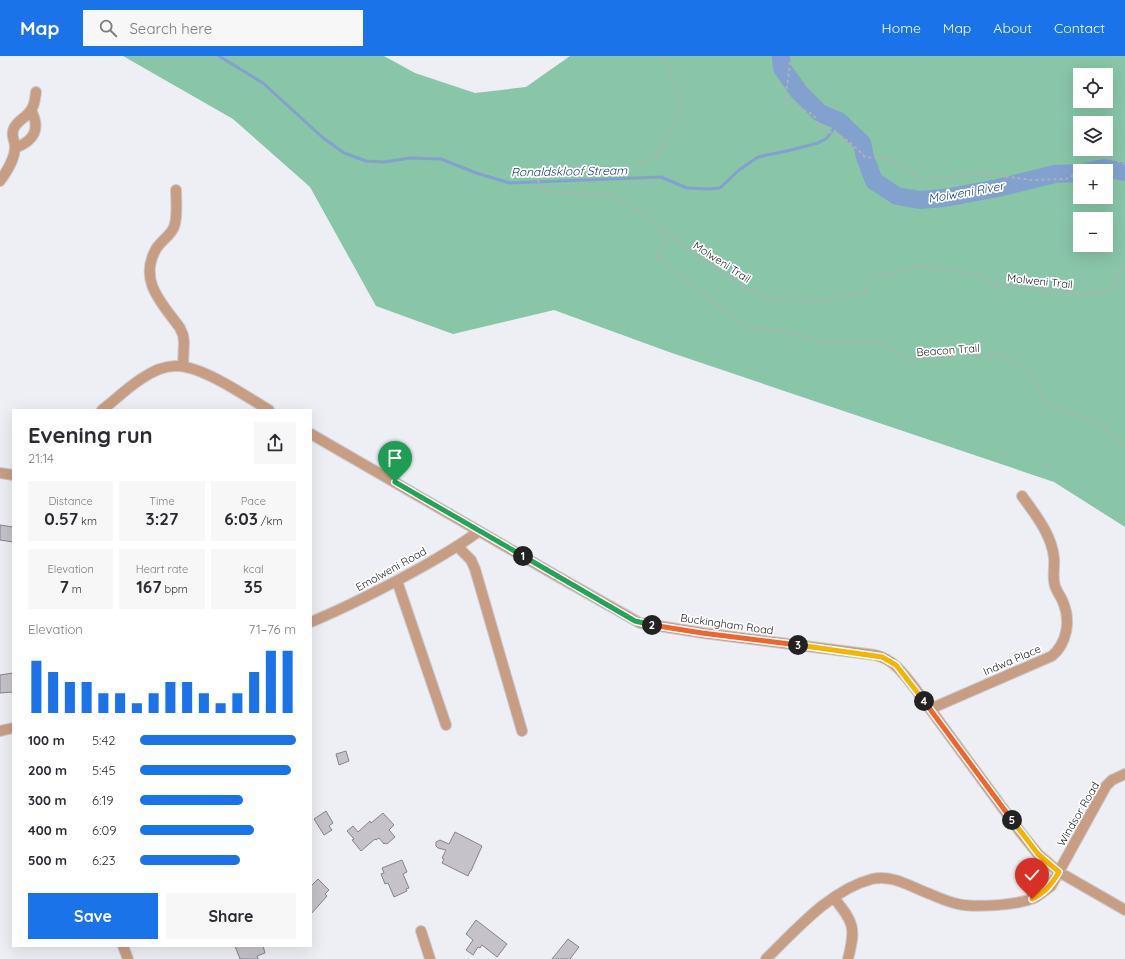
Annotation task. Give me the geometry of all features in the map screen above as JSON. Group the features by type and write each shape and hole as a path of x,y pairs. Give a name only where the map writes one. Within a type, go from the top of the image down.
{"street":[{"path":"0,181 11,162 15,148 12,133 14,128 31,110 36,92"},
{"path":"15,148 28,142 35,132 37,126 36,119 31,110"},
{"path":"176,190 175,222 173,229 156,248 151,260 150,283 154,292 180,328 183,335 183,366"},
{"path":"103,409 141,379 168,367 183,366 204,372 268,409"},
{"name":"Buckingham Road","path":"312,435 640,623 702,633 882,657 896,665 1038,854 1059,872 1125,910"},
{"path":"0,473 12,475"},
{"name":"Indwa Place","path":"930,709 1052,656 1059,649 1064,639 1068,615 1064,603 1055,586 1053,577 1054,558 1051,544 1036,514 1022,496"},
{"name":"Emolweni Road","path":"312,622 342,609 397,580 457,546 479,531"},
{"path":"457,546 471,560 475,569 522,731"},
{"path":"397,580 446,725"},
{"path":"0,731 12,728"},
{"name":"Windsor Road","path":"766,959 814,913 834,898 855,885 874,879 890,878 958,904 971,906 987,906 1032,899 1051,886 1106,786 1112,780 1125,774"},
{"path":"834,898 849,916 853,927 852,942 848,959"},
{"path":"421,931 430,959"},
{"path":"123,947 128,959"}],"path":[{"name":"Molweni Trail","path":"664,56 683,106 657,155 628,169 589,167 543,168 538,181 543,191 608,195 640,210 660,228 706,262 742,286 771,299 799,301 825,300 865,292 872,275 889,275 916,266 970,273 986,278 991,284 1080,294 1114,290 1119,270 1125,269"},
{"path":"791,56 785,100 814,115 822,130 832,131 852,143 864,157 888,159 923,180 982,173 1031,180 1066,179 1076,174 1092,159 1108,158 1125,164"},
{"name":"Beacon Trail","path":"660,228 666,242 657,257 744,326 795,333 820,342 877,341 907,360 998,354 1032,373 1045,402 1099,424 1125,446"}],"green space":[{"path":"123,56 384,56 415,73 475,93 526,87 570,56 1125,56 1125,527 1054,482 669,352 554,310 453,334 376,306 310,187 233,119"}],"building":[{"path":"0,525 12,527 12,542 0,540"},
{"path":"12,673 12,692 0,693 0,675"},
{"path":"346,751 349,761 339,765 336,754"},
{"path":"326,811 333,823 329,826 332,830 324,835 314,819"},
{"path":"383,813 394,825 389,830 395,837 387,844 384,844 379,838 376,840 375,839 361,851 347,831 353,826 358,832 370,821 371,823"},
{"path":"455,832 482,846 468,876 442,863 444,859 442,858 446,850 436,846 436,842 440,840 449,844"},
{"path":"402,860 407,872 403,874 409,888 406,889 407,891 394,897 388,883 385,884 381,874 384,873 382,868"},
{"path":"318,879 329,890 325,894 327,896 312,913 312,885"},
{"path":"476,920 507,944 497,957 482,945 480,948 478,947 473,955 466,950 473,940 466,934"},
{"path":"568,939 579,947 570,959 552,959"},
{"path":"235,947 263,947 265,953 257,956 258,959 240,959"}],"waterway":[{"name":"Ronaldskloof Stream","path":"219,56 263,83 322,137 344,153 366,161 384,162 410,158 441,159 476,173 510,183 661,177 687,188 720,188 739,170 758,157 818,143 827,138 839,121"},
{"name":"Molweni River","path":"781,56 782,68 799,92 820,113 839,121 862,143 865,157 874,181 897,196 920,200 944,198 998,188 1055,174 1073,173"},
{"name":"Molweni River","path":"1113,170 1125,172"}],"route":[{"path":"395,482 640,623 702,633 875,655 882,657 896,665 914,687 1021,833 1038,854 1059,872 1051,886 1032,899"}]}
